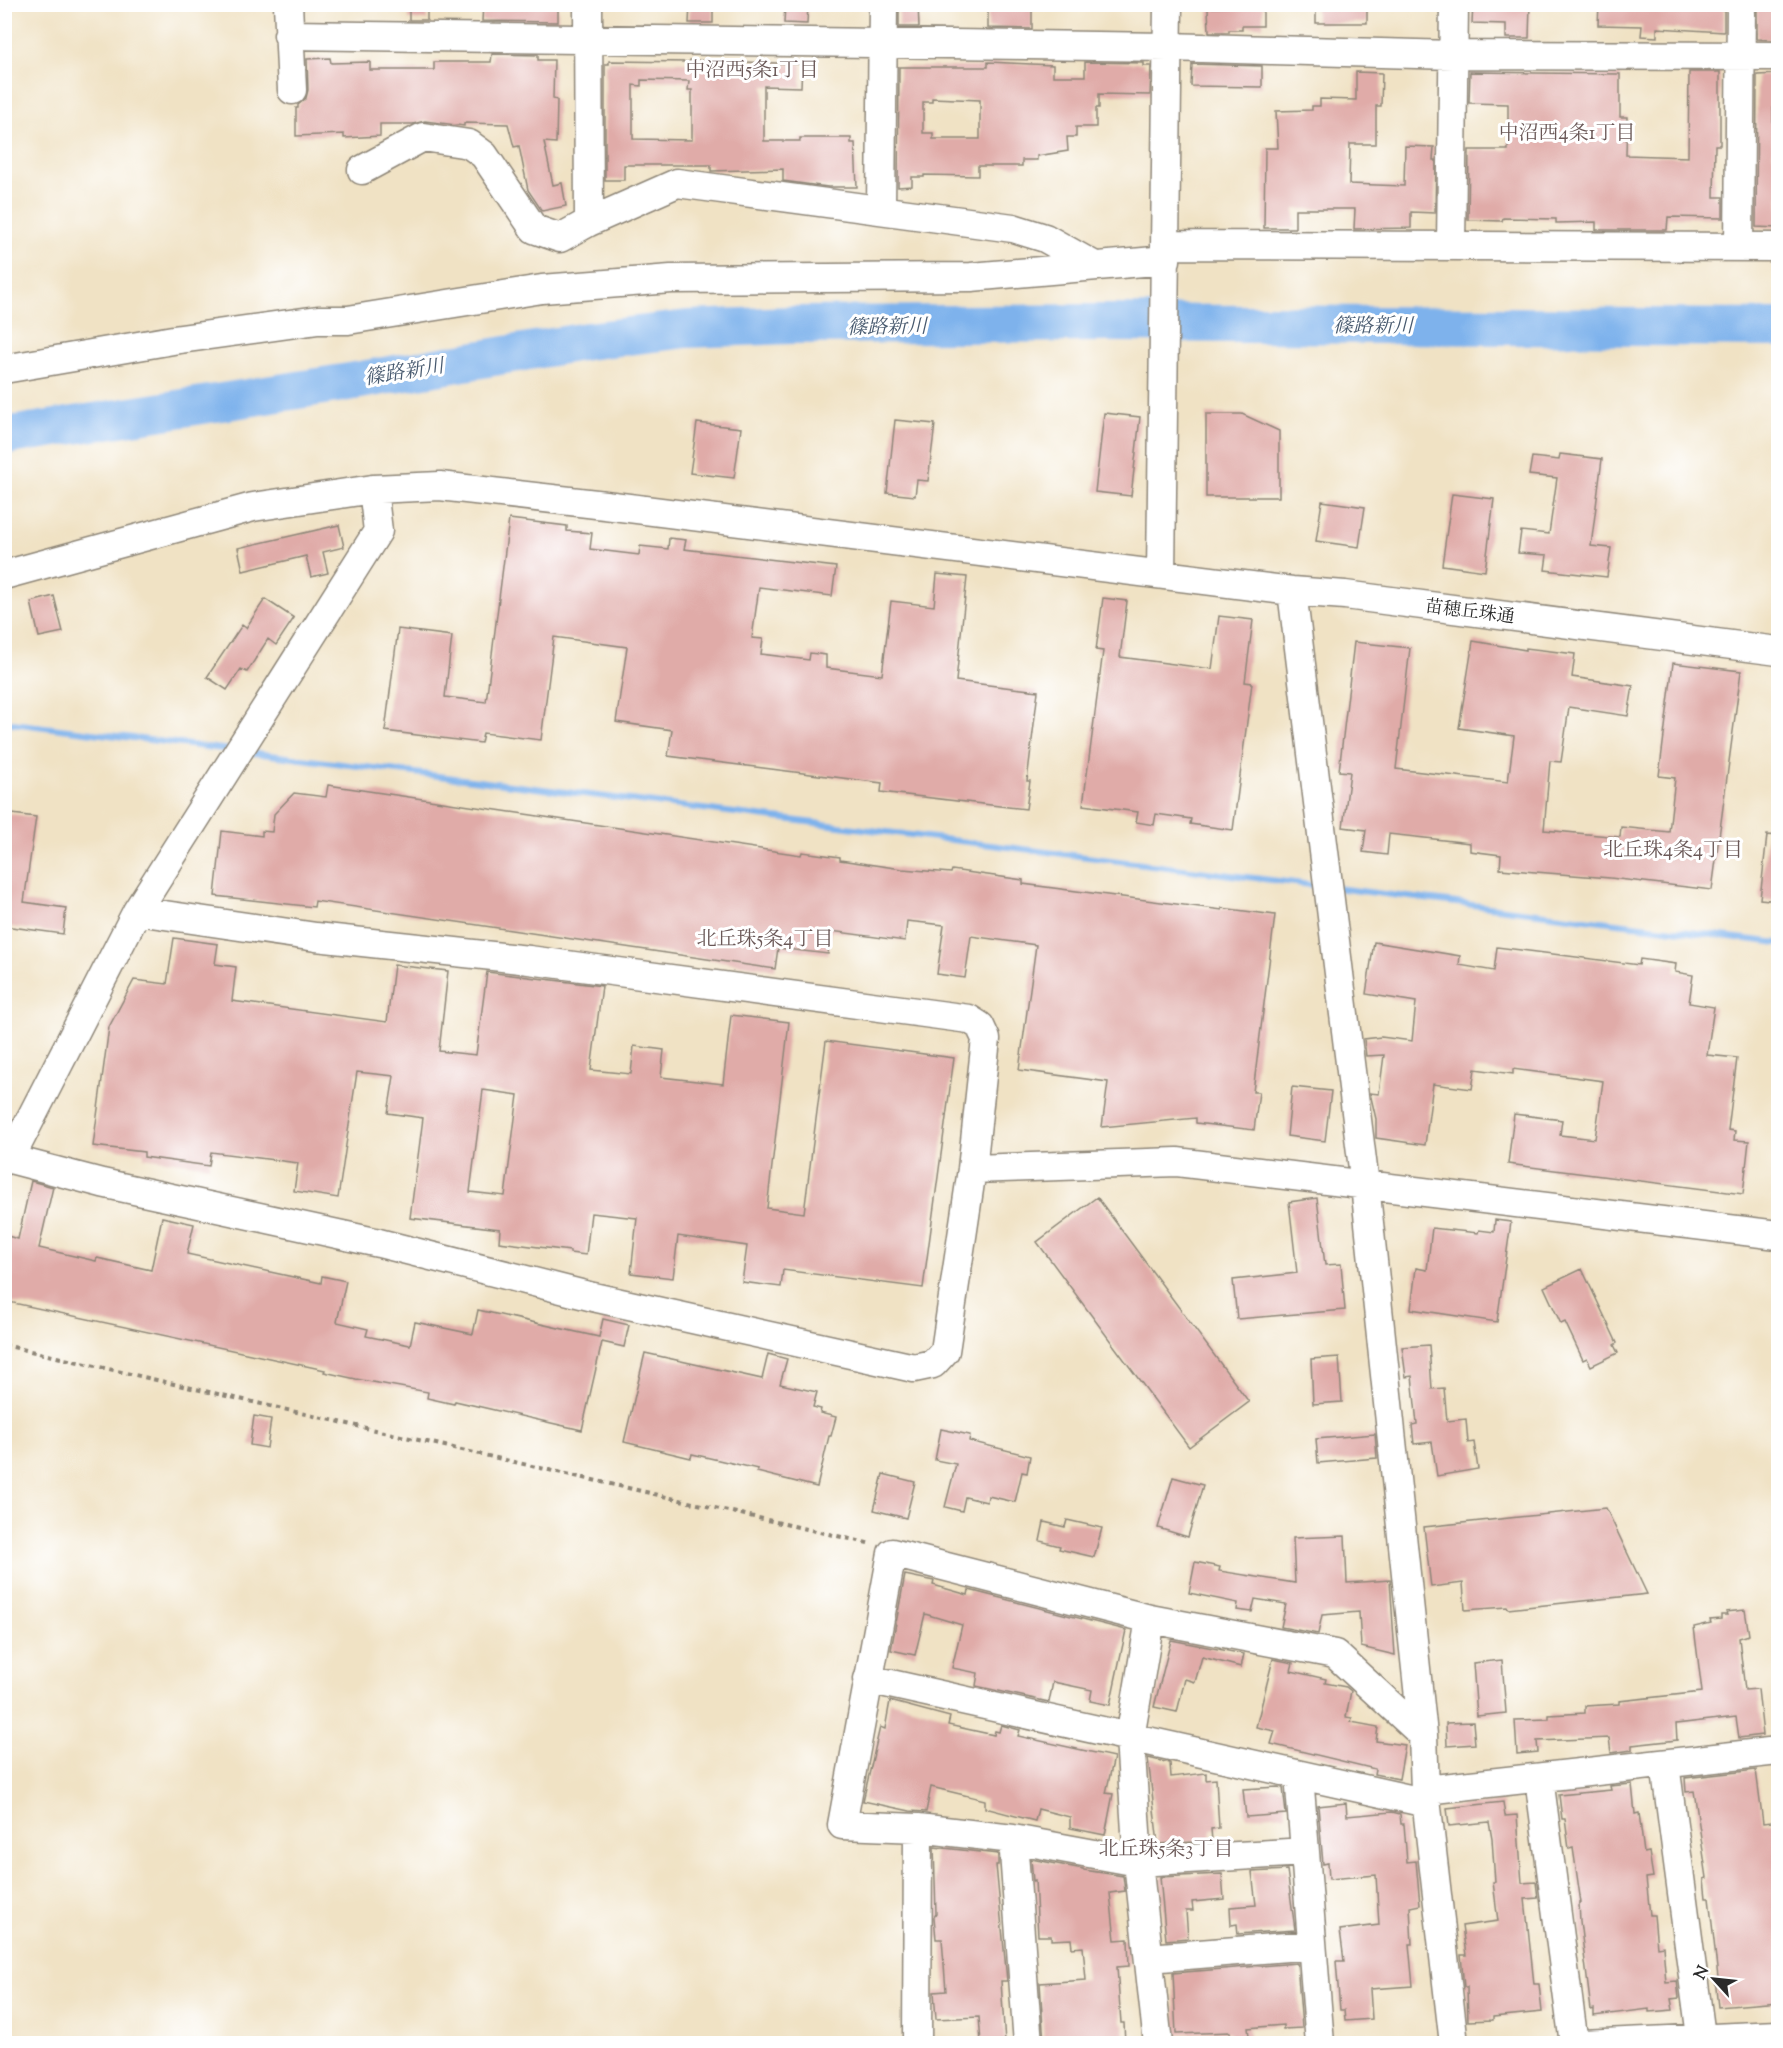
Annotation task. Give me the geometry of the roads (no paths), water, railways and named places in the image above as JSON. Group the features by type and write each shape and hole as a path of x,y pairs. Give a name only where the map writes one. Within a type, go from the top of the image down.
{"street":[{"path":"288,4 292,90"},
{"path":"588,4 588,222"},
{"path":"881,210 882,4"},
{"path":"1161,574 1168,4"},
{"path":"1451,245 1454,4"},
{"path":"1739,247 1741,4"},
{"path":"288,35 883,42 1453,55 1779,56"},
{"path":"362,170 423,137 469,144 484,155 534,229 560,238 588,222 677,183 1013,228 1046,238 1093,265"},
{"path":"4,369 184,339 318,320 348,320 542,289 671,279 970,277 1093,265 1451,245 1779,247"},
{"name":"苗穂丘珠通","path":"4,575 253,507 373,489 440,486 1292,591 1345,595 1779,651"},
{"path":"137,911 316,937 529,960 969,1019 980,1026 986,1039 972,1169 945,1351 933,1364 914,1368 593,1297 380,1243 102,1183 10,1159 137,911 378,531 373,489"},
{"path":"1292,591 1365,1185 1423,1735 1426,1797 1454,2043"},
{"path":"972,1169 1177,1162 1779,1235"},
{"path":"1305,1852 1138,1862 1013,1839 918,1828 842,1825 892,1553 1150,1619 1335,1654 1423,1735"},
{"path":"1150,1619 1130,1738 1138,1862 1158,2043"},
{"path":"868,1679 1299,1775 1426,1797 1539,1778 1779,1751"},
{"path":"1665,1764 1701,2041"},
{"path":"1299,1775 1320,2043"},
{"path":"1539,1778 1574,2043"},
{"path":"917,2043 918,1828"},
{"path":"1013,1839 1028,2043"},
{"path":"1149,1958 1312,1945"},
{"path":"1582,2043 1701,2041 1779,2034"}],"waterway":[{"name":"篠路新川","path":"4,436 349,382 587,341 687,329 792,325 1108,323 1778,328"},
{"path":"4,722 230,750"},
{"path":"246,752 1319,886"},
{"path":"1336,888 1778,943"}],"district":[{"name":"中沼西5条1丁目","path":"752,69"},
{"name":"中沼西4条1丁目","path":"1567,132"},
{"name":"北丘珠4条4丁目","path":"1673,849"},
{"name":"北丘珠5条4丁目","path":"765,938"},
{"name":"北丘珠5条3丁目","path":"1166,1848"}]}
